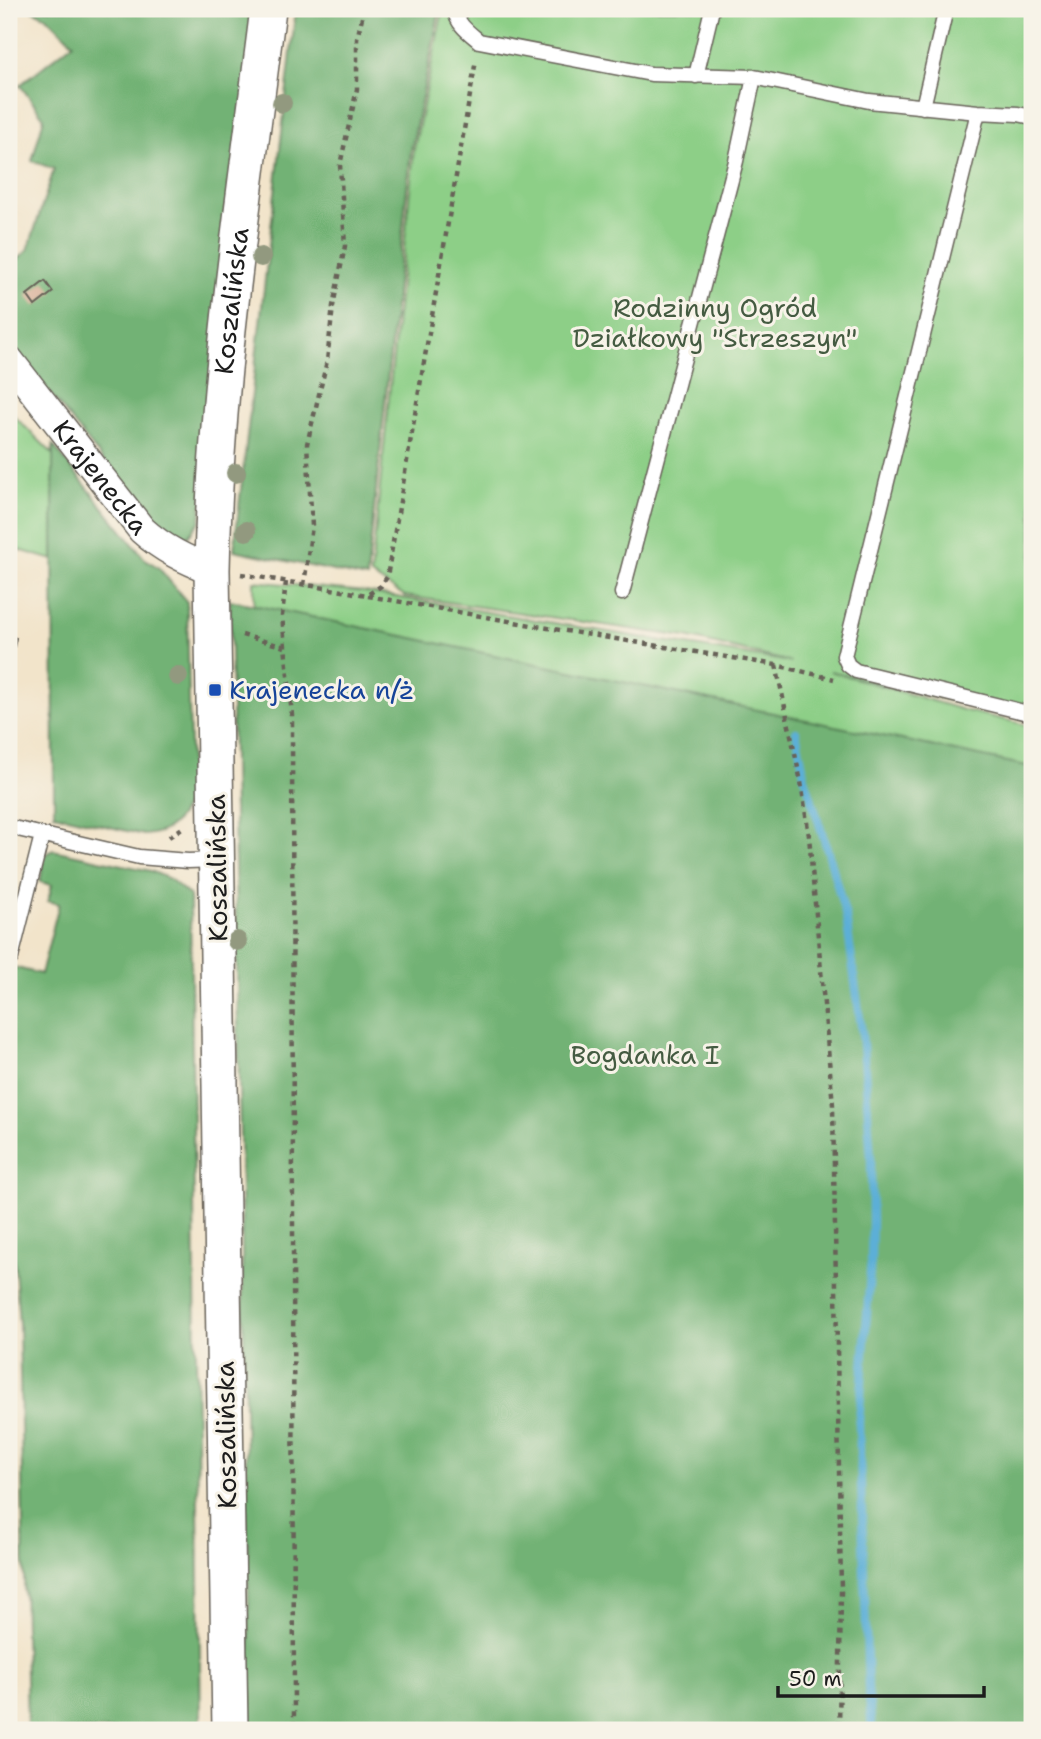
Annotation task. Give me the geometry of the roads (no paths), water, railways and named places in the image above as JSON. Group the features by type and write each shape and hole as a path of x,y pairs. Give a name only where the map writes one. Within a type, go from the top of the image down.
{"street":[{"name":"Koszalińska","path":"230,1730 213,501 223,373 268,9"},
{"name":"Krajenecka","path":"9,360 142,530 168,550 212,570"}],"lane":[{"path":"454,9 456,19 462,27 479,41 651,74 754,77 869,102 1032,117"},
{"path":"696,76 712,9"},
{"path":"923,107 946,9"},
{"path":"622,593 736,161 754,77"},
{"path":"978,112 844,656 848,665 856,671 1032,715"},
{"path":"9,827 139,857 188,861 217,860"},
{"path":"11,958 42,835"}],"waterway":[{"path":"796,732 805,778 846,917 866,1084 872,1222 859,1423 868,1688 872,1730"}],"place":[{"name":"Krajenecka n/ż","path":"215,690"}],"park label":[{"name":"Rodzinny Ogród Działkowy \"Strzeszyn\"","path":"715,323"},
{"name":"Bogdanka I","path":"645,1055"}]}
